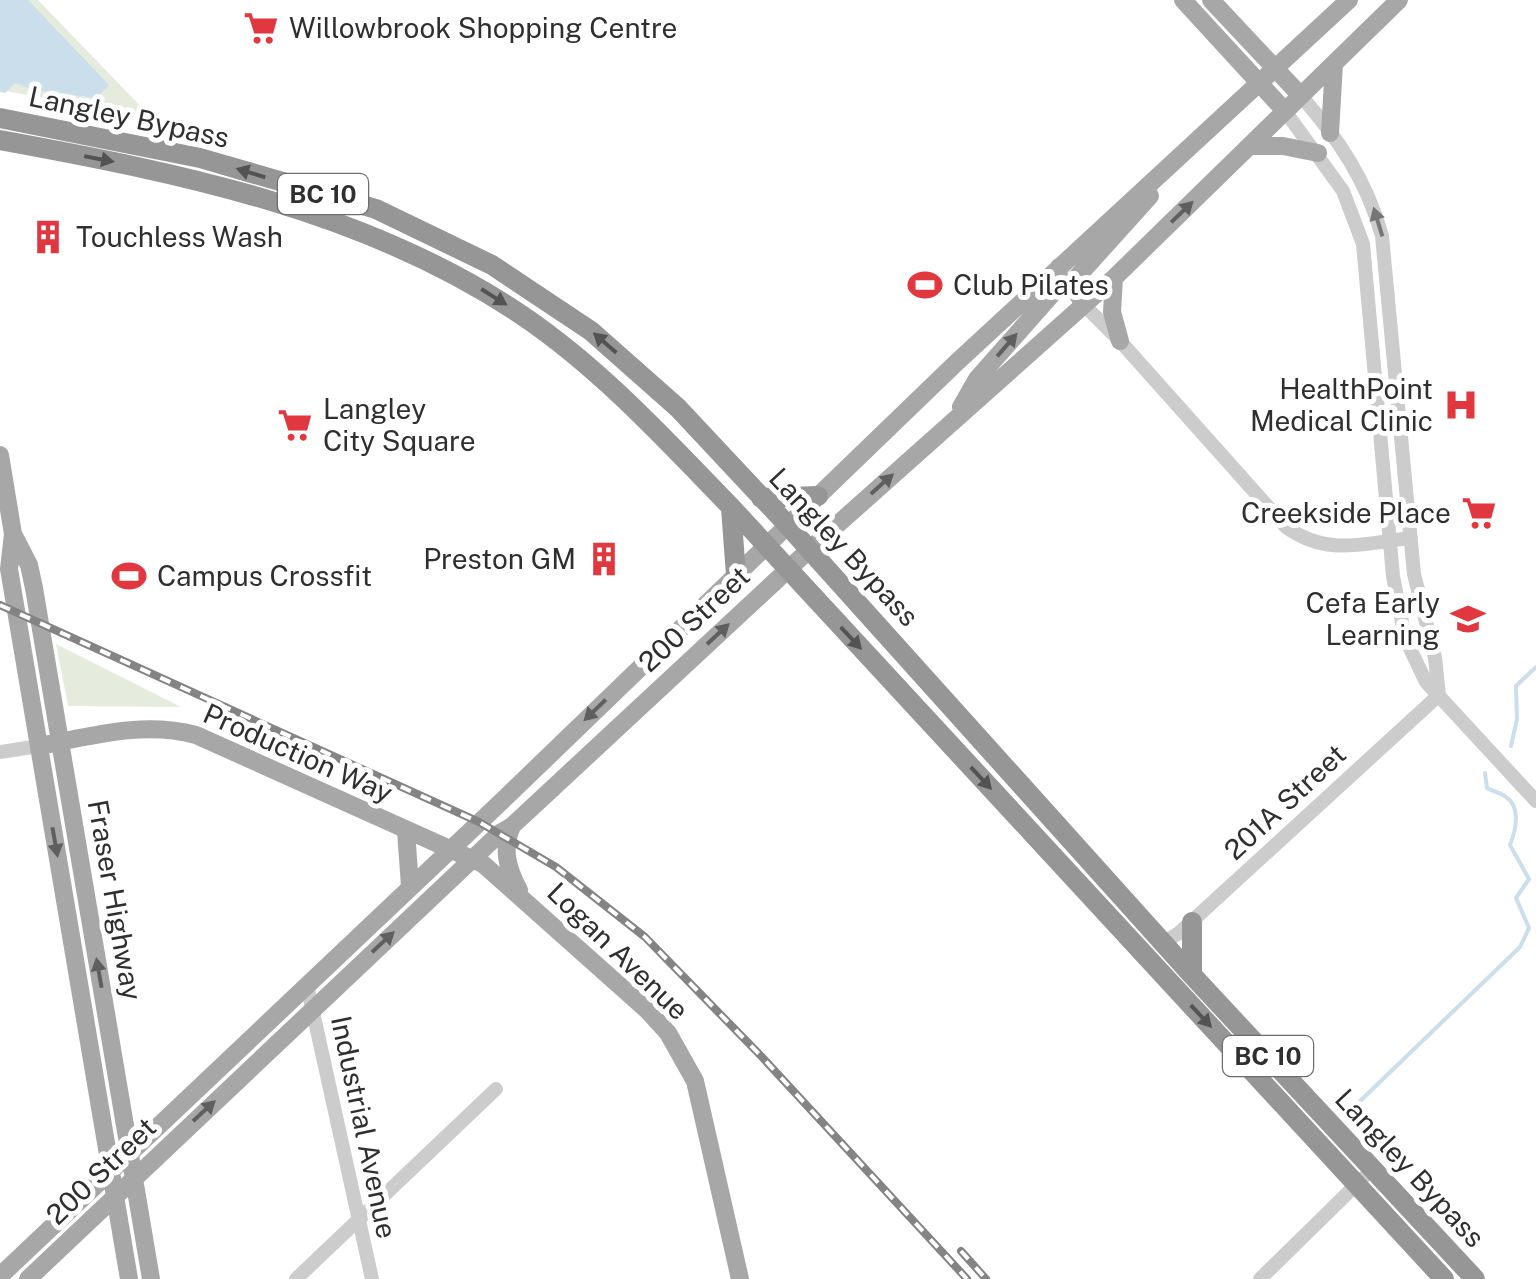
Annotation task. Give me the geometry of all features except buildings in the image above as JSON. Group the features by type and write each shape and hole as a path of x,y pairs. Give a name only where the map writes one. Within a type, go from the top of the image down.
{"highway":[{"name":"Langley Bypass","path":"0,118 200,158 376,209 492,265 591,331 678,408 810,549 1192,975 1475,1279"},
{"name":"Langley Bypass","path":"1,141 172,172 364,233 439,266 526,318 574,354 639,412 730,506 1444,1279"},
{"path":"761,498 818,496"},
{"path":"730,506 736,575"},
{"path":"1192,922 1192,975"},
{"path":"1135,945 1163,943"}],"main road":[{"path":"1183,0 1286,110"},
{"path":"1212,0 1301,96"},
{"name":"200 Street","path":"0,1276 1059,267 1350,0"},
{"name":"200 Street","path":"28,1279 472,858 512,826 788,569 1114,278 1399,0"},
{"path":"1330,133 1334,64"},
{"path":"1250,146 1283,146 1318,153"},
{"path":"1084,305 1077,293 1076,278 1136,214 1182,155"},
{"path":"950,424 978,379 1053,292 1059,267"},
{"path":"1114,278 1112,312 1120,340"},
{"name":"Fraser Highway","path":"0,455 13,534 9,570 130,1279"},
{"name":"Fraser Highway","path":"13,534 29,565 151,1279"},
{"path":"54,708 92,736"},
{"name":"Production Way","path":"39,746 136,728 196,735 472,858"},
{"path":"512,826 507,836 506,859 524,899"},
{"path":"406,831 410,886"},
{"name":"Logan Avenue","path":"472,858 524,899 668,1033 700,1098 740,1279"},
{"path":"81,1228 123,1240"}],"street":[{"path":"1301,96 1363,182 1384,246 1411,538 1419,602 1435,658 1439,695"},
{"path":"1286,110 1318,153 1350,207 1366,263 1396,606 1405,638 1426,682 1536,801"},
{"path":"1084,305 1120,340 1286,527 1313,543 1327,546 1411,538"},
{"name":"201A Street","path":"1163,943 1192,922 1439,695"},
{"name":"Production Way","path":"0,752 39,746"},
{"name":"Industrial Avenue","path":"307,986 372,1279"},
{"path":"296,1279 496,1088"},
{"path":"1260,1279 1374,1168"}],"shaded area":[{"path":"0,0 38,0 151,117 0,90"},
{"path":"56,644 181,707 68,706"}],"water":[{"path":"0,0 28,0 109,85 96,98 33,90 15,83 5,93 0,92"}],"waterway":[{"path":"1511,746 1517,719 1516,686 1536,667"},
{"path":"1400,1153 1357,1104 1520,947 1529,928 1516,898 1529,879 1510,845 1515,811 1509,799 1487,788 1485,773"},
{"path":"1419,1174 1450,1213 1453,1224"}],"railway":[{"path":"0,605 479,822 556,867 645,937 967,1279"},
{"path":"961,1251 986,1279"}],"place":[{"name":"Willowbrook Shopping Centre","path":"261,28"},
{"name":"Touchless Wash","path":"48,237"},
{"name":"Club Pilates","path":"925,285"},
{"name":"HealthPoint Medical Clinic","path":"1461,405"},
{"name":"Langley City Square","path":"295,425"},
{"name":"Creekside Place","path":"1479,513"},
{"name":"Preston GM","path":"604,559"},
{"name":"Campus Crossfit","path":"129,576"},
{"name":"Cefa Early Learning","path":"1468,619"}]}
